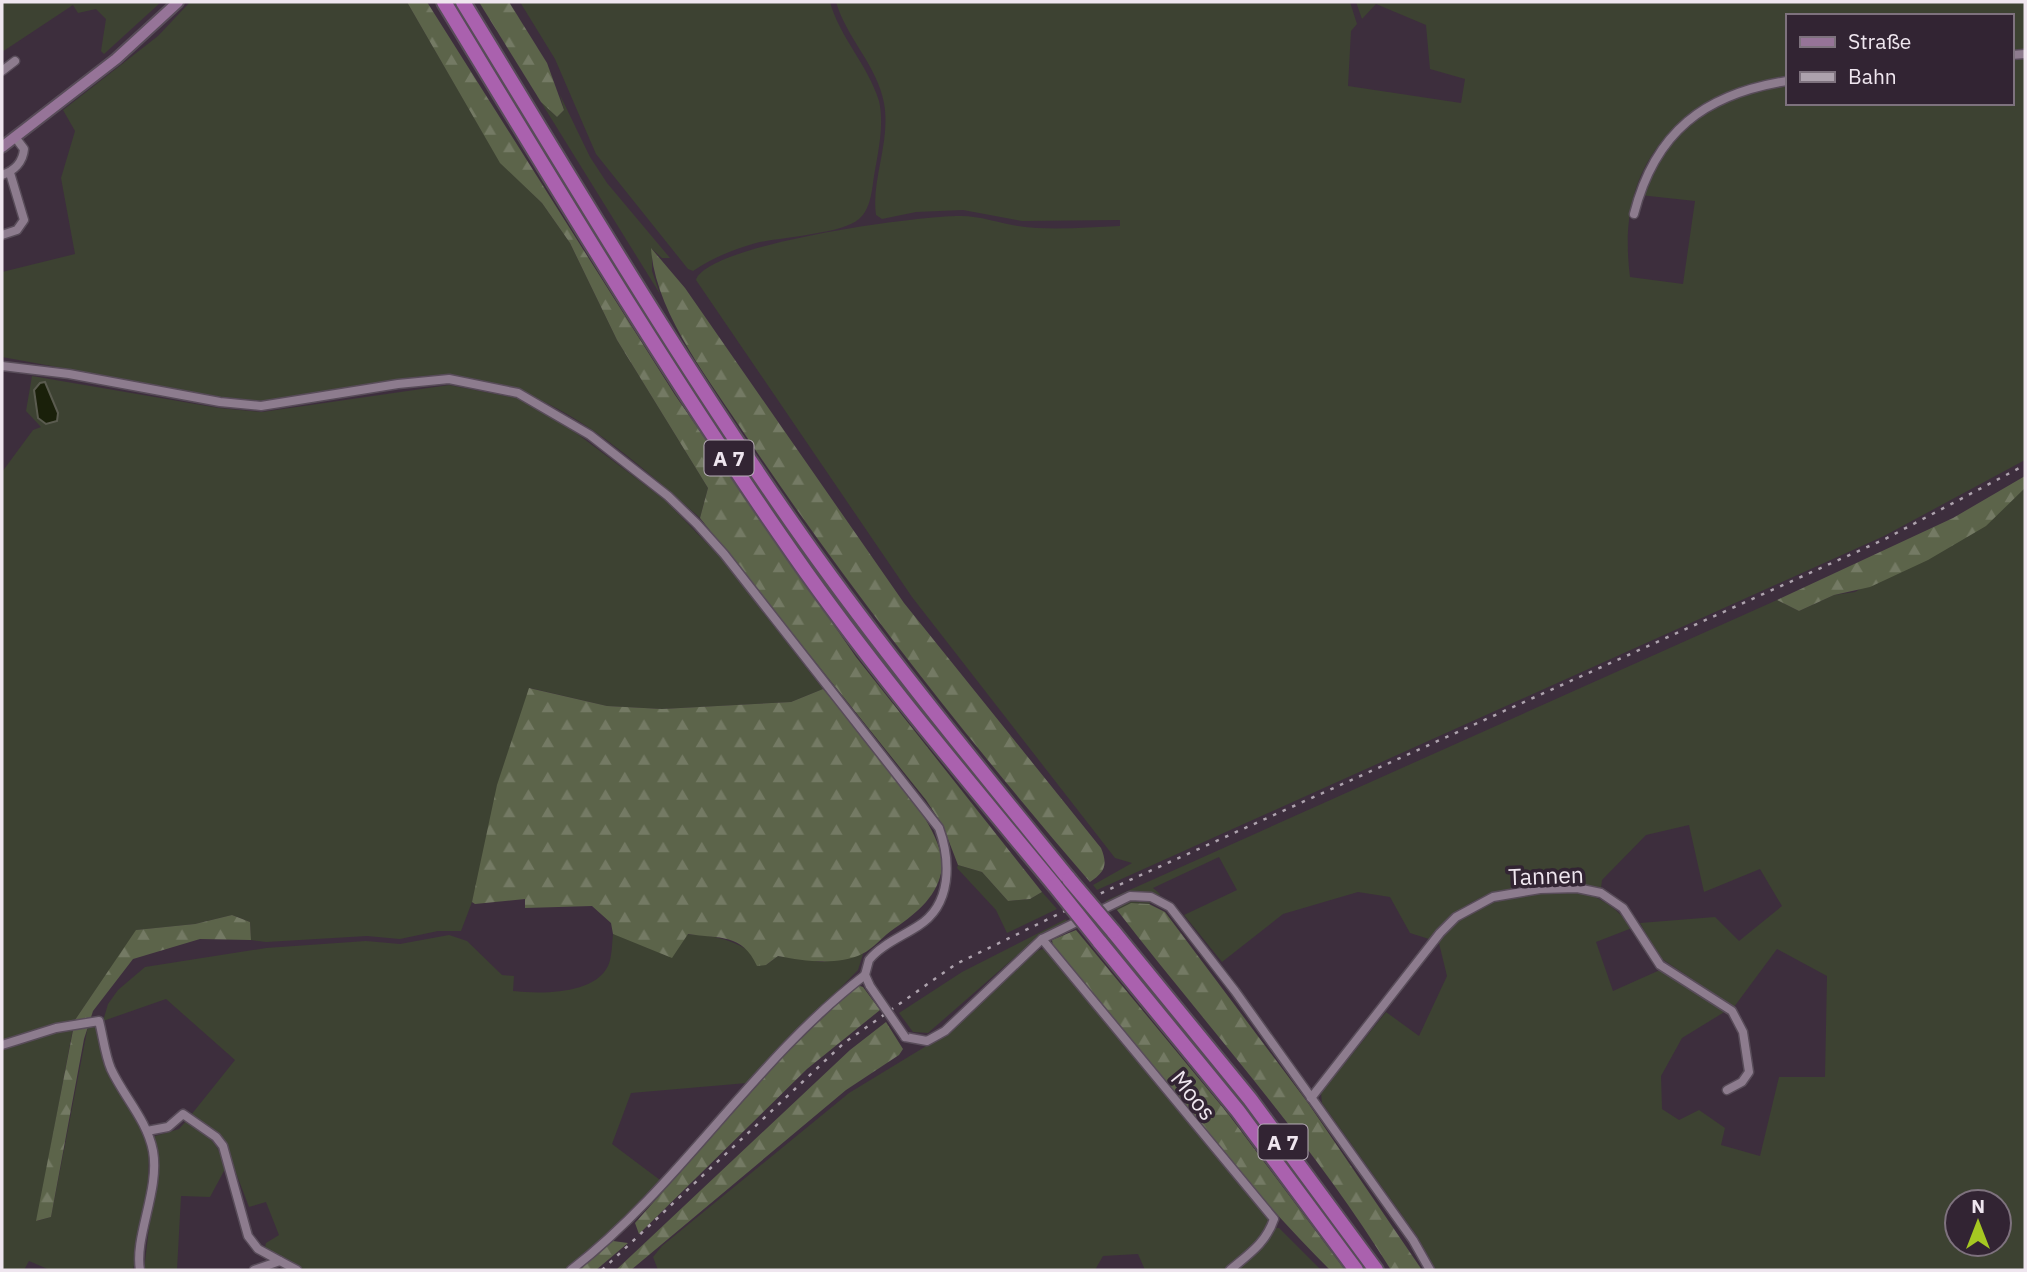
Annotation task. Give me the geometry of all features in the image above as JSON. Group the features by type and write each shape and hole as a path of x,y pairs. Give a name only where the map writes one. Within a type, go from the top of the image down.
{"highway":[{"name":"A 7","path":"444,2 681,387 795,557 883,672 1238,1111 1356,1270"},
{"name":"A 7","path":"463,2 688,366 805,540 904,674 1250,1099 1376,1270"}],"street":[{"path":"2,147 116,59 178,2"},
{"path":"2,71 15,61"},
{"path":"1634,214 1642,183 1655,157 1693,115 1738,92 1786,81"},
{"path":"2,235 17,230 24,220 6,174 23,159 24,149 15,137"},
{"path":"2,366 220,402 261,405 449,379 518,393 590,435 668,496 724,554 939,828 949,875 941,897 921,925 874,954 865,975 782,1050 653,1194 602,1246 571,1270"},
{"name":"Tannen","path":"1311,1097 1456,917 1493,897 1540,889 1577,888 1601,893 1623,908 1660,965 1732,1012 1738,1019 1749,1072 1742,1082 1727,1090"},
{"path":"865,975 905,1037 927,1041 944,1031 1042,939 1130,896 1151,897 1170,907 1311,1097 1413,1240 1430,1270"},
{"name":"Moos","path":"1042,939 1274,1219 1268,1234 1259,1245 1230,1270"},
{"path":"2,1045 57,1028 99,1021 110,1068 147,1131 153,1161 140,1270"},
{"path":"147,1131 168,1128 183,1114 216,1137 223,1146 248,1236 258,1249 297,1270"},
{"path":"254,1270 279,1261"}],"shaded area":[{"path":"2,2 161,2 104,54 101,51 106,19 96,9 78,13 73,5 2,52"},
{"path":"190,2 407,2 500,162 542,203 570,243 617,340 708,488 700,518 639,465 574,418 540,400 503,386 464,378 423,376 261,401 221,397 2,357 2,272 75,254 61,178 75,131 63,110 158,36"},
{"path":"520,2 830,2 840,28 868,75 879,101 881,127 867,209 851,224 756,243 723,254 693,271 688,269 596,154 555,59"},
{"path":"836,2 1350,2 1357,24 1351,31 1348,86 1461,103 1465,79 1430,69 1426,25 1376,4 1362,19 1356,2 2025,2 2025,51 2013,52 2013,14 1786,14 1786,78 1748,87 1714,101 1685,119 1662,142 1644,169 1633,200 1628,236 1630,277 1683,284 1695,201 1640,195 1666,148 1681,131 1715,107 1736,98 1786,84 1786,105 2013,105 2013,57 2025,56 2025,460 1884,536 1097,890 1093,885 1132,863 1115,858 912,597 696,280 709,267 736,255 774,244 862,226 961,216 1031,227 1120,226 1120,220 1022,221 963,210 916,212 882,219 876,215 876,188 885,132 884,103 875,76"},
{"path":"560,95 590,157 607,183 670,258 662,258 652,249 652,271 660,294 541,102 557,117 564,110"},
{"path":"32,376 219,408 262,412 449,385 517,398 551,414 665,500 720,557 823,689 791,702 662,709 607,706 530,688 472,902 461,931 438,931 400,939 367,936 266,942 251,940 250,922 232,915 195,924 137,930 75,1020 2,1041 2,472 33,430 41,427 26,411"},
{"path":"45,382 58,413 57,421 46,424 38,418 34,390 40,383"},
{"path":"2025,488 2025,1270 1436,1270 1417,1236 1322,1103 1321,1093 1386,1012 1419,1036 1447,976 1438,939 1454,922 1471,911 1507,897 1527,893 1568,891 1586,894 1610,906 1632,928 1596,942 1613,991 1660,970 1726,1011 1682,1038 1661,1076 1662,1109 1679,1120 1699,1110 1725,1128 1721,1145 1760,1156 1779,1077 1825,1077 1827,976 1777,949 1734,1007 1659,957 1640,923 1715,917 1739,941 1782,906 1760,869 1704,892 1689,825 1646,835 1602,880 1601,888 1544,885 1504,890 1469,904 1454,915 1432,940 1410,933 1390,897 1358,892 1283,914 1222,962 1184,915 1237,890 1219,857 1153,888 1160,894 1149,904 1131,903 1117,910 1105,901 1777,600 1799,611 1834,595 1855,592"},
{"path":"958,865 982,872 1008,901 1030,899 1042,892 1057,909 1007,933 996,910 957,868"},
{"path":"1066,919 1067,921 1030,944 928,1033 913,1032 899,1013 962,972"},
{"path":"613,934 711,936 739,945 766,965 778,956 822,962 863,954 858,970 747,1083 631,1093 612,1144 660,1180 597,1245 566,1270 303,1270 265,1247 266,1243 279,1235 266,1202 249,1207 225,1144 191,1115 235,1060 166,999 103,1021 108,1004 118,990 145,967 266,948 366,941 400,944 449,935 467,941 502,975 514,976 513,991 565,990 591,983 601,976 609,963"},
{"path":"1043,949 1057,959 1268,1216 1265,1232 1247,1253 1226,1270 1145,1270 1138,1254 1103,1256 1095,1270 658,1270 653,1257 662,1246 849,1093 946,1034 1036,951"},
{"path":"88,1026 98,1028 107,1068 144,1132 149,1153 147,1204 133,1270 50,1270 29,1261 24,1270 2,1270 2,1048 73,1028 37,1221 51,1217"},
{"path":"187,1120 212,1140 225,1169 210,1197 181,1196 177,1270 144,1270 157,1161 152,1137 179,1129"},
{"path":"1274,1228 1279,1228 1321,1270 1235,1270 1262,1247"}],"green space":[{"path":"407,2 427,2 675,395 856,657 1042,892 1030,899 1008,901 982,872 958,865 943,826 926,800 700,518 708,488 617,340 570,243 542,203 500,163"},
{"path":"479,2 509,2 547,63 564,110 557,117 541,102"},
{"path":"651,248 685,288 904,603 1101,848 1104,868 1090,882 911,664 786,494 687,346 663,297"},
{"path":"2025,476 2025,488 1986,526 1928,560 1870,587 1834,595 1799,611 1777,600 1953,518"},
{"path":"529,688 607,706 662,709 791,702 823,689 895,775 929,826 939,848 942,867 932,895 911,916 862,954 831,961 778,956 766,965 757,966 751,955 737,943 688,934 672,958 613,934 611,923 592,906 525,908 525,899 475,904 472,902 497,785"},
{"path":"1131,903 1149,904 1165,912 1308,1103 1422,1270 1391,1270 1328,1176 1294,1131 1117,910"},
{"path":"232,915 250,922 251,940 200,939 133,959 93,1011 84,1039 51,1217 36,1221 75,1020 136,930 195,924"},
{"path":"1076,930 1229,1115 1345,1270 1330,1270 1293,1232 1187,1112 1053,946 1052,940"},
{"path":"857,985 863,987 880,1010 807,1069 639,1234 635,1223 785,1054"},
{"path":"886,1022 903,1049 899,1055 846,1090 631,1270 616,1270 850,1050"},
{"path":"613,1241 628,1243 596,1270 575,1270"}],"railway":[{"path":"602,1270 844,1043 956,964 1110,889 1885,539 2025,465"}]}
